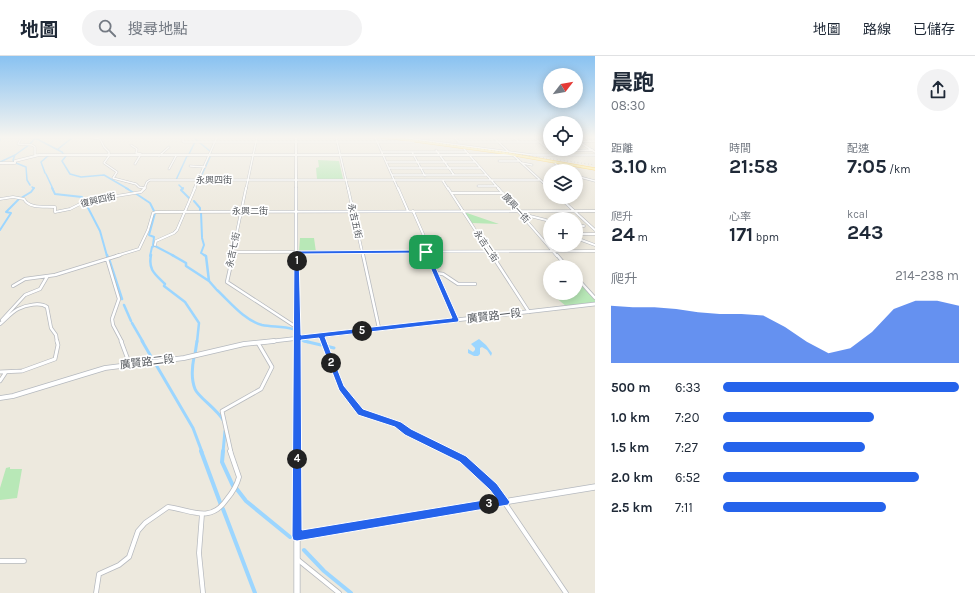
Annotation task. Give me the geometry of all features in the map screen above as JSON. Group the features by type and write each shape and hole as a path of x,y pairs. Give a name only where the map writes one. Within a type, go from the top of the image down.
{"main road":[{"path":"550,162 595,168"}],"street":[{"path":"0,163 12,164 15,162"},
{"path":"105,162 117,172 113,178 145,188"},
{"path":"169,169 173,162"},
{"path":"155,245 156,241 175,232 186,212 207,162"},
{"name":"永吉七街","path":"252,162 227,282 296,327"},
{"path":"296,162 297,593"},
{"name":"永吉五街","path":"341,162 379,328"},
{"path":"386,162 408,211"},
{"path":"417,162 427,180"},
{"path":"445,162 458,180"},
{"name":"廣興一街","path":"476,162 543,239"},
{"path":"521,162 532,165"},
{"path":"521,162 543,183"},
{"path":"190,166 205,167"},
{"path":"389,168 482,168"},
{"path":"392,176 488,175"},
{"path":"583,178 595,181"},
{"name":"復興四街","path":"0,199 12,197 24,199 29,205 55,207 55,212 70,209 86,201 141,192 149,180 153,180"},
{"name":"永興四街","path":"153,180 540,180"},
{"name":"永吉二街","path":"443,180 529,312"},
{"path":"478,186 497,186"},
{"path":"451,194 503,193"},
{"path":"566,204 595,230"},
{"path":"412,210 432,252"},
{"name":"永興二街","path":"13,286 25,279 48,277 139,249 148,230 153,213 412,210 595,211"},
{"path":"521,214 543,219"},
{"path":"583,234 595,234"},
{"path":"583,241 595,245"},
{"path":"233,252 543,251"},
{"path":"583,251 595,251"},
{"path":"426,252 456,320"},
{"name":"廣興一街","path":"555,252 562,260"},
{"path":"107,259 119,299 112,319 116,333 122,340 130,365"},
{"path":"436,273 443,274 458,284 475,284"},
{"path":"0,323 25,295 40,290 48,277"},
{"path":"583,285 595,298"},
{"path":"0,323 18,308 45,304 47,307 51,328 56,335 58,345 57,357 53,361 22,371 0,372"},
{"name":"廣賢路一段","path":"297,338 595,304"},
{"path":"321,335 341,388 361,412 398,424 408,432 463,459 494,487 566,593"},
{"name":"廣賢路二段","path":"0,398 13,396 104,368 184,358 235,346 297,338"},
{"path":"96,593 99,574 121,563 130,556 134,537 155,516 168,507 202,514 220,509 238,481 239,475 230,450 222,411 261,389 264,385 272,368 258,343"},
{"path":"0,381 6,372"},
{"path":"297,536 595,487"},
{"path":"202,514 199,553 203,593"},
{"path":"297,559 339,593"},
{"path":"0,561 24,561"}],"green space":[{"path":"318,162 339,162 343,179 317,179 316,168 319,167"},
{"path":"464,212 499,224 472,223"},
{"path":"300,238 314,238 316,252 299,252"},
{"path":"583,287 595,300 595,302 566,306 559,300 583,300"},
{"path":"10,467 10,469 22,469 17,498 0,500 0,488 6,468"}],"water":[{"path":"479,339 492,353 491,356 487,350 482,347 480,348 480,354 478,356 468,353 468,349 473,352 475,350 471,344"}],"waterway":[{"path":"41,162 45,173"},
{"path":"63,162 70,174 81,177 104,175 128,189"},
{"path":"176,180 184,162"},
{"path":"203,180 200,179 208,162"},
{"path":"16,163 26,167 27,180 30,185"},
{"path":"46,174 53,189"},
{"path":"179,185 182,188"},
{"path":"21,198 31,192 34,188"},
{"path":"52,188 55,194 82,197 85,201"},
{"path":"126,188 134,193"},
{"path":"182,188 181,190 190,199"},
{"path":"135,193 150,203 154,211"},
{"path":"0,230 11,213 6,212 20,198"},
{"path":"194,201 200,208 200,211"},
{"path":"85,202 100,231 107,256"},
{"path":"201,212 202,237"},
{"path":"153,245 154,237 149,235 155,213"},
{"path":"202,238 204,245 201,253 206,256"},
{"path":"150,256 152,247 154,246"},
{"path":"155,246 174,256"},
{"path":"151,255 150,260 153,271 165,284 164,286 185,302 199,323 197,342"},
{"path":"172,255 186,263 186,266 209,281"},
{"path":"206,256 209,281"},
{"path":"109,259 122,299"},
{"path":"209,281 216,289"},
{"path":"217,290 243,315 255,323 293,329"},
{"path":"124,305 131,321"},
{"path":"132,323 143,342"},
{"path":"301,340 307,342"},
{"path":"142,341 153,360"},
{"path":"195,354 197,341"},
{"path":"307,342 321,345"},
{"path":"326,346 334,348"},
{"path":"194,357 192,373 195,389 223,420"},
{"path":"155,363 193,428 202,452"},
{"path":"223,452 225,431"},
{"path":"201,451 221,505"},
{"path":"223,451 222,462 233,486"},
{"path":"236,488 246,501 290,537"},
{"path":"223,509 255,593"},
{"path":"304,550 324,571 351,593"}],"railway":[{"path":"574,162 595,165"}],"route":[{"path":"426,252 297,252 297,338 321,335 341,388 361,412 398,424 408,432 463,459 494,487 505,502 297,536 297,338 321,335 346,333 379,328 456,320 426,252"}]}
